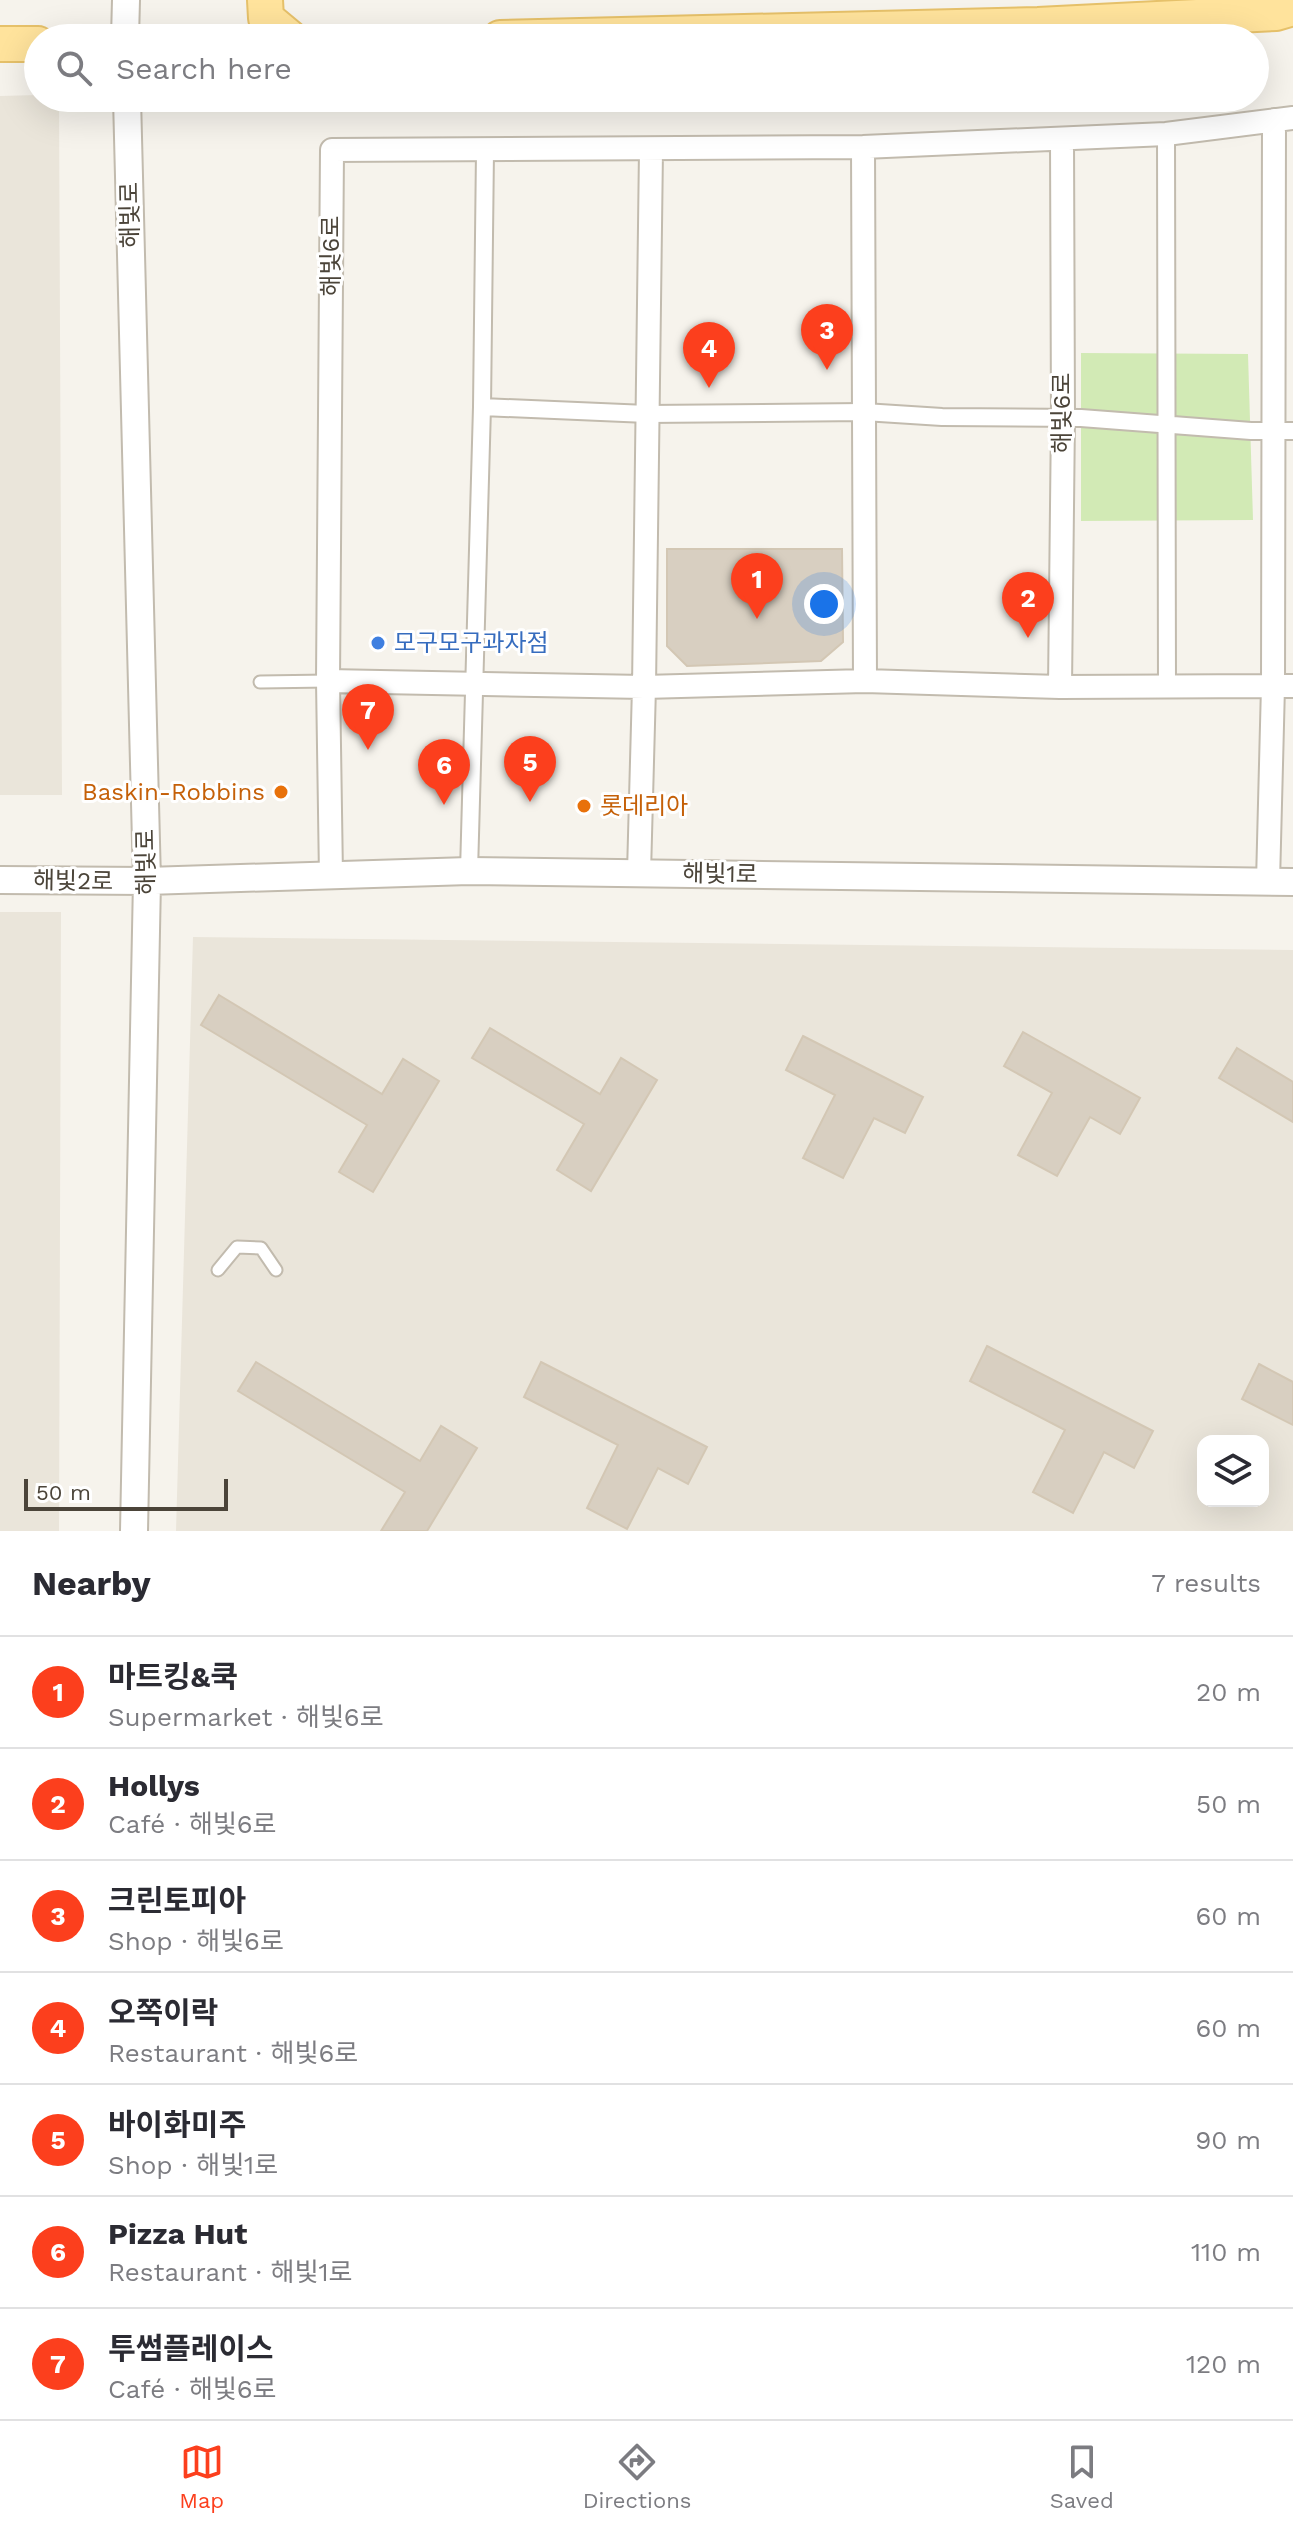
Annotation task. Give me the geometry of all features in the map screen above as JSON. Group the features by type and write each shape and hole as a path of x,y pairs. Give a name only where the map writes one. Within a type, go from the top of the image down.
{"main road":[{"path":"265,0 266,18 273,24"},
{"path":"1058,24 1276,13 1293,8"},
{"path":"0,44 24,44"}],"street":[{"path":"125,24 126,0"},
{"name":"해빛로","path":"127,112 147,881 134,1531"},
{"name":"해빛6로","path":"331,876 328,681 332,150 863,147 1166,134 1284,119 1281,882"},
{"path":"1166,134 1167,687"},
{"name":"해빛6로","path":"1060,687 1062,140"},
{"path":"863,147 865,681"},
{"path":"639,873 651,150"},
{"path":"469,871 482,407 485,151"},
{"path":"482,407 647,414 864,412 942,417 1063,417 1283,431"},
{"path":"328,681 644,687 865,681 1060,687 1283,686"},
{"name":"해빛1로","path":"147,881 469,871 1281,882"},
{"name":"해빛2로","path":"0,880 147,881"}],"lane":[{"path":"260,682 328,681"},
{"path":"218,1270 237,1247 261,1248 276,1270"}],"shaded area":[{"path":"24,95 24,112 59,112 62,795 0,795 0,96"},
{"path":"0,912 61,912 59,1531 0,1531"},
{"path":"193,937 1293,950 1293,1531 176,1531"}],"green space":[{"path":"1081,353 1248,354 1253,520 1081,521"}],"building":[{"path":"667,549 842,549 843,642 821,661 687,666 667,646"},
{"path":"219,995 382,1094 403,1059 439,1081 373,1192 339,1172 367,1125 201,1025"},
{"path":"490,1028 600,1094 621,1058 657,1080 591,1191 557,1170 584,1124 472,1058"},
{"path":"1023,1032 1140,1098 1120,1134 1090,1117 1057,1176 1018,1155 1052,1093 1004,1066"},
{"path":"803,1036 923,1097 905,1133 874,1118 843,1178 803,1158 835,1095 786,1070"},
{"path":"1237,1048 1293,1082 1293,1122 1219,1078"},
{"path":"987,1346 1153,1431 1134,1468 1104,1452 1073,1513 1033,1492 1065,1430 970,1381"},
{"path":"256,1362 420,1461 441,1426 477,1448 427,1531 381,1531 405,1492 238,1391"},
{"path":"541,1362 707,1447 688,1484 658,1468 627,1529 587,1508 618,1445 524,1397"},
{"path":"1259,1364 1293,1382 1293,1425 1242,1399"}],"place":[{"name":"크린토피아","path":"827,370"},
{"name":"오쪽이락","path":"709,388"},
{"name":"마트킹&쿡","path":"757,619"},
{"name":"Hollys","path":"1028,638"},
{"name":"모구모구과자점","path":"378,643"},
{"name":"투썸플레이스","path":"368,750"},
{"name":"Baskin-Robbins","path":"281,792"},
{"name":"바이화미주","path":"530,802"},
{"name":"Pizza Hut","path":"444,805"},
{"name":"롯데리아","path":"584,806"}]}
